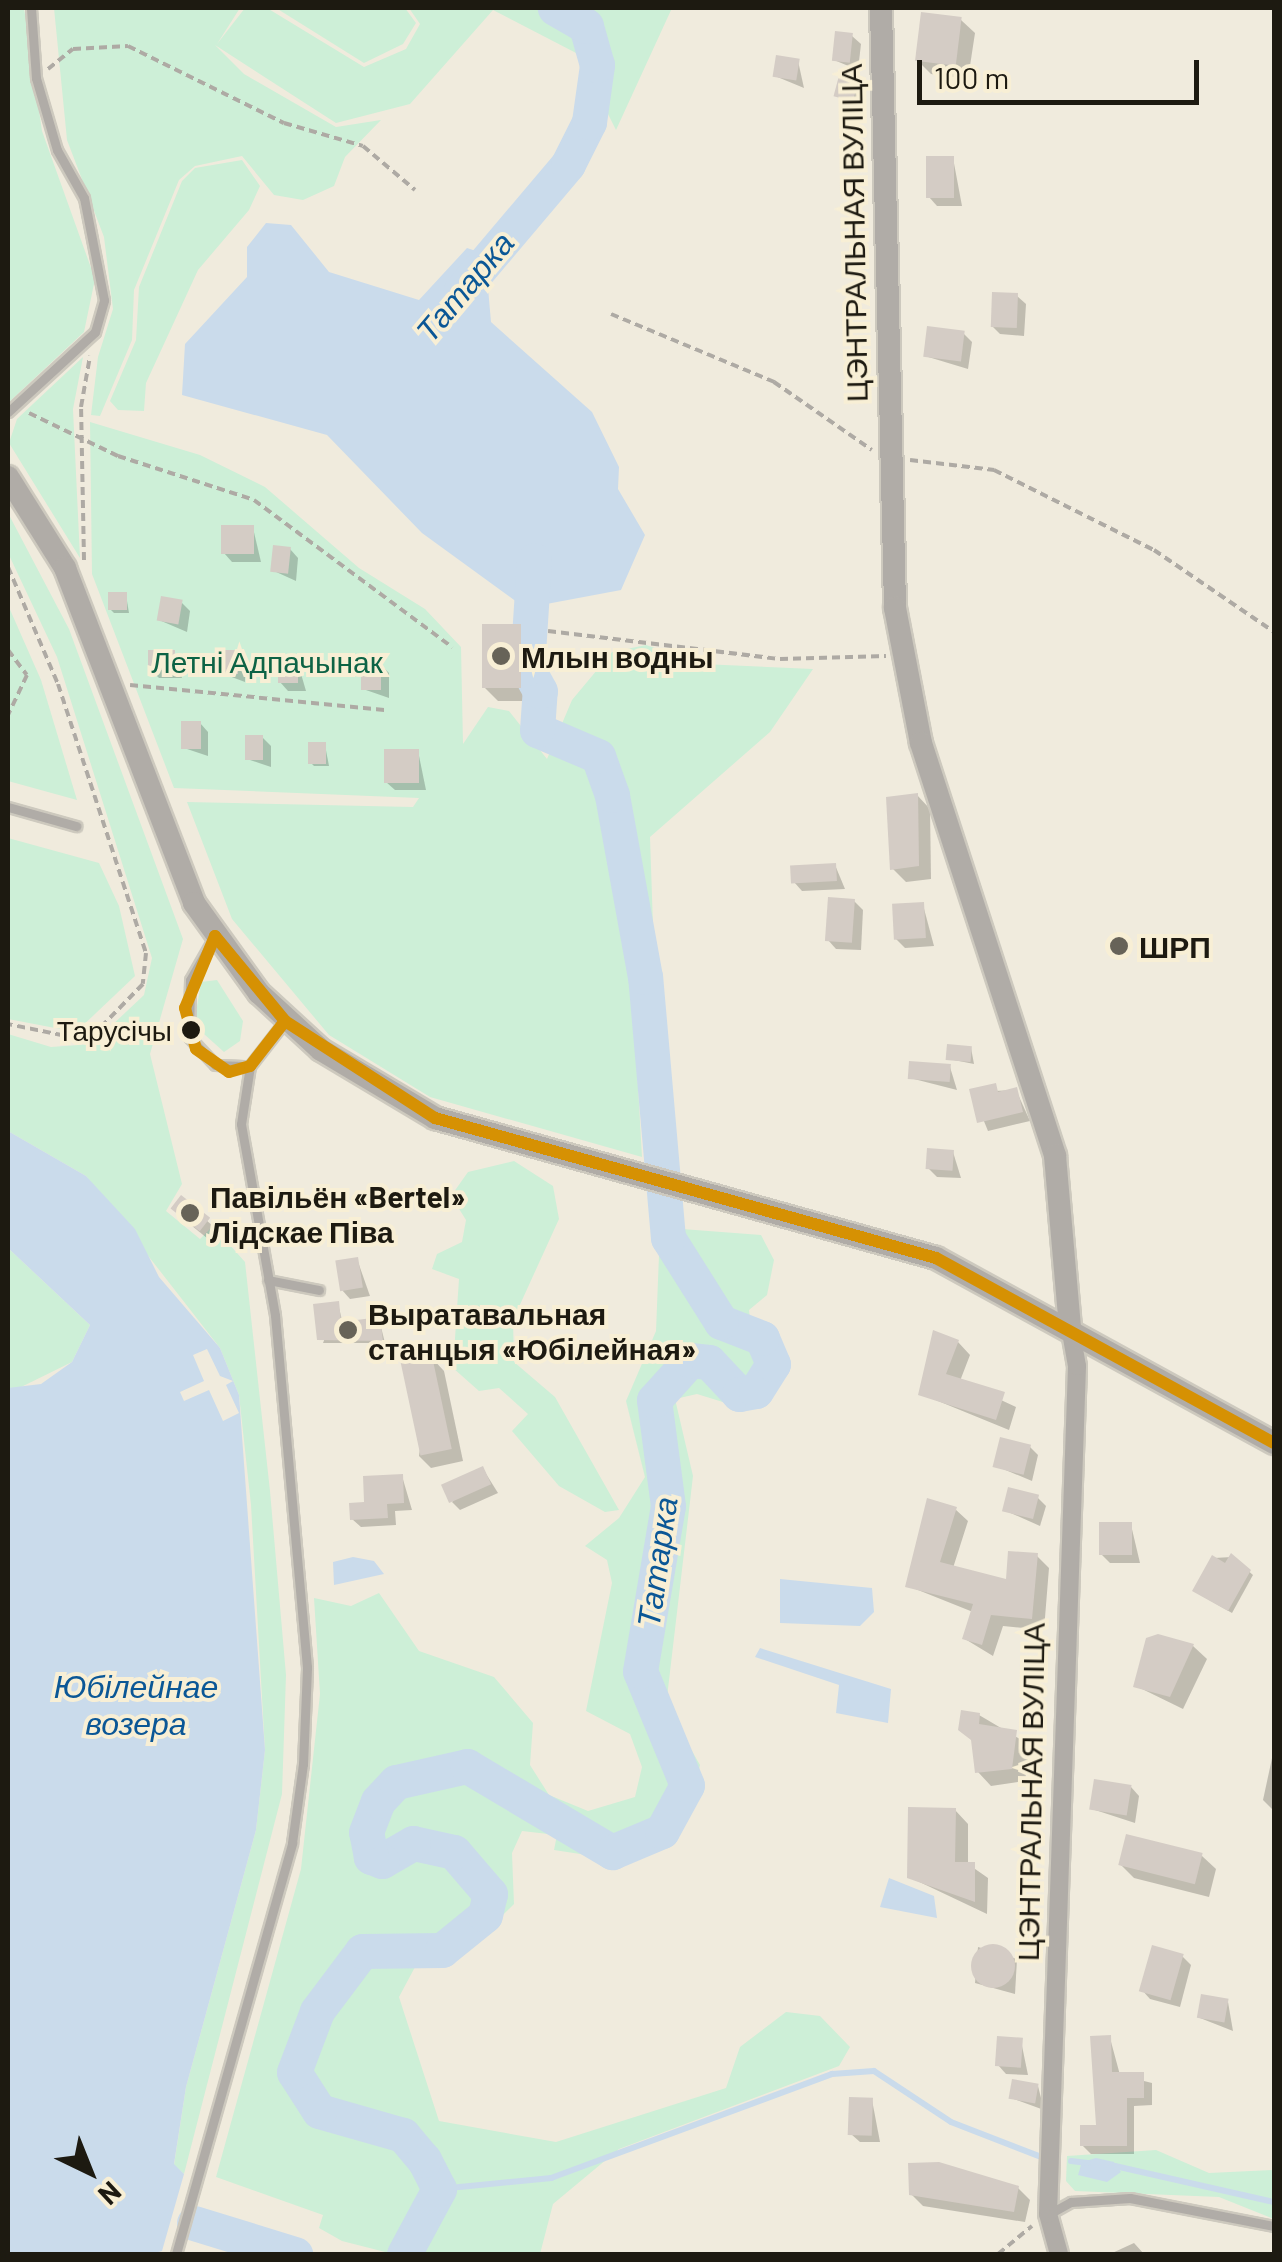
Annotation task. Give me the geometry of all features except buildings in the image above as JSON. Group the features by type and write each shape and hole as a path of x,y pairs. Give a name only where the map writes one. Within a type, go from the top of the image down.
{"street":[{"name":"ЦЭНТРАЛЬНАЯ ВУЛІЦА","path":"881,8 887,457 902,654 922,743 1055,1156 1070,1328 1077,1366 1048,2214 1059,2254"},
{"path":"8,477 65,568 172,857 215,936 286,1021 435,1118 936,1258 1070,1328 1274,1444"}],"lane":[{"path":"8,412 96,332 100,257 36,78 31,8"},
{"path":"8,807 76,826"},
{"path":"215,936 190,980 189,1037 215,1065 250,1066"},
{"path":"176,2254 292,1842 303,1764 306,1667 268,1280 241,1124 250,1066 286,1021"},
{"path":"268,1280 319,1290"},
{"path":"1048,2214 1072,2202 1130,2198 1274,2226"}],"path":[{"path":"36,78 73,49 128,46 284,123 363,146 416,190"},
{"path":"611,314 774,382 887,457 994,470 1154,550 1274,632"},
{"path":"84,580 81,439 96,332"},
{"path":"18,404 81,439 254,500 452,647"},
{"path":"548,631 780,659 902,654"},
{"path":"8,650 27,675 8,715"},
{"path":"112,691 136,683 387,710"},
{"path":"8,1024 52,1035"},
{"path":"998,2254 1048,2214"}],"green space":[{"path":"8,8 24,8 42,131 95,279 84,332 8,403"},
{"path":"54,8 240,8 217,44 245,8 267,8 364,67 406,49 420,24 409,8 672,8 616,130 578,54 493,10 410,104 336,123 215,45 244,74 336,127 381,120 345,157 334,186 303,200 274,195 242,156 195,166 179,180 134,290 132,340 100,416 91,415 98,357 113,309 104,237 67,140"},
{"path":"276,8 405,8 416,23 403,44 364,63"},
{"path":"242,160 260,186 249,210 198,270 146,383 144,411 118,410 110,401 136,340 139,287 182,181 195,168"},
{"path":"83,357 73,409 80,558 9,443 17,419"},
{"name":"Летні Адпачынак","path":"90,422 200,455 265,487 359,568 425,609 461,647 463,744 488,707 509,711 547,759 572,700 612,652 646,645 702,664 813,669 770,732 650,837 656,1015 633,997 642,1157 430,1097 329,1035 232,919 187,802 413,807 419,798 174,788 92,574"},
{"path":"8,513 69,629 183,939 150,1054 182,1184 166,1211 200,1239 213,1226 245,1262 270,1491 286,1675 282,1794 184,2174 174,2165 186,2087 256,1830 265,1750 251,1505 239,1395 220,1348 86,1176 8,1131 8,1034 51,1047 92,1044 144,995 152,958 57,657 8,553"},
{"path":"8,605 41,680 77,800 8,781"},
{"path":"8,838 99,863 119,906 135,976 76,1032 8,1019"},
{"path":"217,980 243,1021 240,1041 224,1052 194,1025 201,982"},
{"path":"514,1161 553,1186 559,1219 513,1320 514,1362 555,1397 619,1510 605,1512 559,1486 512,1431 528,1414 499,1388 479,1391 453,1368 459,1279 432,1269 437,1254 462,1242 466,1220 451,1196 468,1172"},
{"path":"682,1229 761,1235 774,1260 767,1295 749,1310 755,1361 742,1408 697,1394 675,1399 693,1476 666,1706 700,1765 688,1819 626,1861 554,1850 557,1835 522,1831 512,1853 514,1904 464,1953 415,1967 399,1997 439,2121 556,2142 726,2088 740,2047 786,2012 820,2016 850,2047 839,2066 619,2149 553,2204 540,2254 393,2254 342,2241 319,2228 323,2215 216,2177 301,1869 320,1694 314,1598 351,1606 379,1593 419,1651 494,1677 533,1723 530,1765 549,1795 588,1811 635,1797 642,1767 630,1734 586,1711 612,1583 607,1560 585,1546 619,1518 645,1477 626,1401 656,1331 659,1255"},
{"path":"8,1248 90,1325 72,1362 15,1390 8,1388"},
{"path":"1156,2150 1209,2173 1274,2170 1274,2219 1219,2197 1075,2191 1066,2181 1067,2156"}],"water":[{"path":"266,223 291,225 329,272 419,300 467,248 485,254 491,322 592,412 619,467 618,489 645,535 621,590 525,608 422,533 327,435 182,395 185,344 247,277 247,247"},
{"name":"Юбілейнае возера","path":"8,1131 86,1176 135,1229 159,1277 220,1348 239,1395 265,1750 256,1830 186,2087 174,2164 184,2174 162,2251 151,2254 8,2254 8,1388 41,1384 72,1362 90,1325 8,1248"},
{"path":"353,1557 374,1561 384,1574 334,1585 333,1562"},
{"path":"780,1579 872,1588 874,1612 860,1626 780,1623"},
{"path":"760,1648 891,1689 888,1723 836,1713 839,1685 755,1657"},
{"path":"889,1878 934,1896 937,1918 880,1907"},
{"path":"1096,2158 1114,2162 1121,2172 1107,2182 1078,2175 1082,2162"}],"pier":[{"path":"207,1349 220,1376 233,1381 226,1385 239,1413 223,1421 209,1390 184,1401 180,1392 204,1381 193,1355"}],"waterway":[{"name":"Татарка","path":"460,292 568,164 589,122 597,65 586,26 555,8"},
{"name":"Татарка","path":"404,2254 439,2189 424,2160 403,2135 319,2111 294,2072 317,2011 362,1951 442,1950 485,1915 490,1894 454,1852 413,1843 382,1861 371,1857 366,1832 378,1801 396,1782 467,1766 612,1852 662,1831 687,1785 640,1671 668,1506 654,1400 690,1360 709,1362 739,1394 756,1391 773,1364 762,1338 721,1322 668,1238 645,977 612,795 598,756 537,730 540,691 527,668 534,560"},
{"path":"439,2189 551,2178 832,2074 874,2071 951,2122 1044,2158"},
{"path":"1071,2161 1088,2163"},
{"path":"1115,2166 1274,2202"},
{"path":"194,2223 295,2254"}],"transit line":[{"path":"215,936 285,1021 435,1118 936,1258 1274,1443"},
{"path":"215,936 185,1008 196,1049 229,1072 250,1066 285,1021"}],"place":[{"name":"Млын водны","path":"501,656"},
{"name":"ШРП","path":"1119,946"},
{"name":"Тарусічы","path":"191,1030"},
{"name":"Павільён «Bertel» Лідскае Піва","path":"190,1213"},
{"name":"Выратавальная станцыя «Юбілейная»","path":"348,1330"}]}
